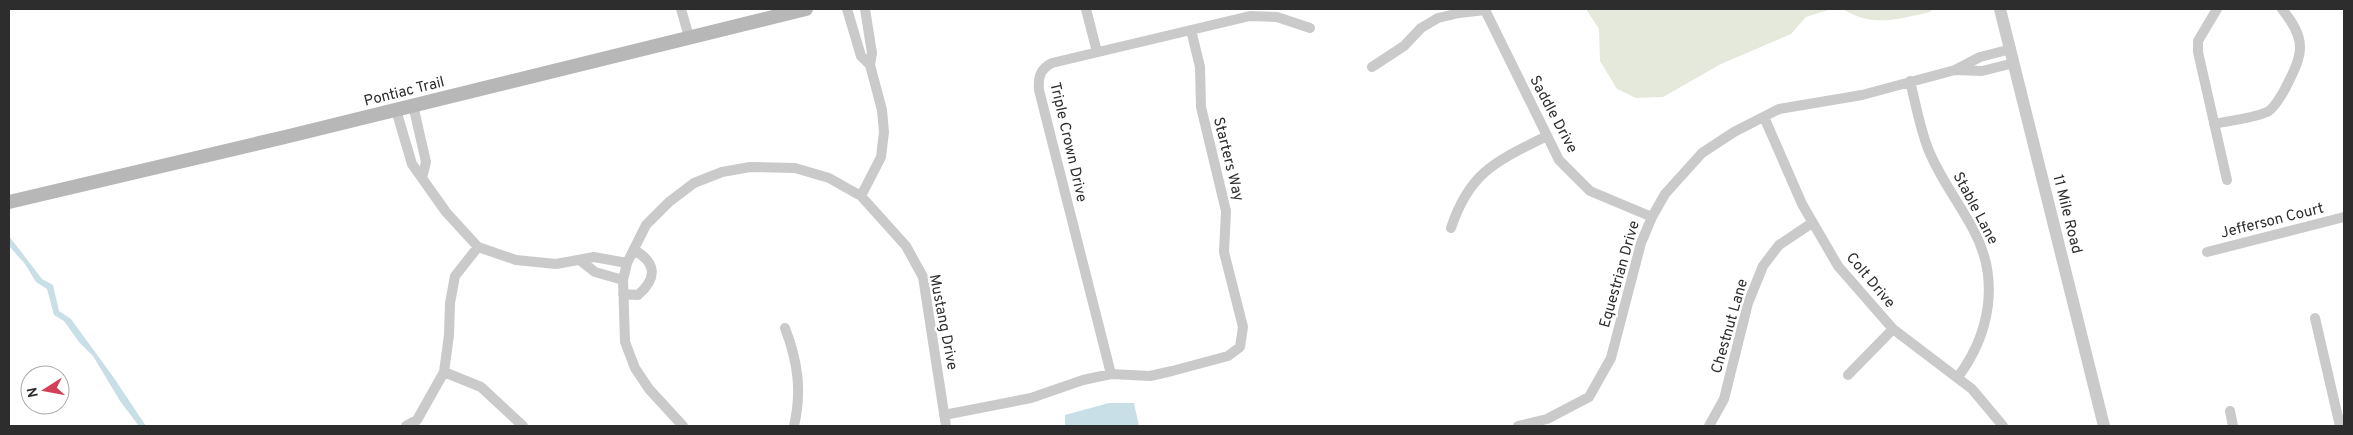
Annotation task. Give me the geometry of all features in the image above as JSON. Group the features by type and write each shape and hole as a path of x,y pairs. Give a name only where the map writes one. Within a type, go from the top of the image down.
{"main road":[{"name":"Pontiac Trail","path":"15,201 806,9"}],"street":[{"path":"681,9 689,37"},
{"path":"847,9 861,56 870,65"},
{"path":"861,196 881,157 884,132 882,110 870,65 872,53 865,9"},
{"path":"1086,9 1097,52"},
{"name":"11 Mile Road","path":"2000,9 2104,426"},
{"path":"2218,9 2198,41 2198,52 2227,180"},
{"path":"2214,124 2269,112 2282,96 2300,60 2299,37 2293,23 2282,9"},
{"name":"Saddle Drive","path":"1372,67 1404,46 1421,28 1438,18 1459,12 1485,10 1559,160 1590,191 1652,217"},
{"name":"Triple Crown Drive","path":"1111,374 1039,81 1042,70 1047,66 1097,52 1243,18 1264,15 1277,17 1310,28"},
{"name":"Starters Way","path":"944,416 1030,398 1084,380 1111,374 1150,376 1172,371 1228,356 1240,347 1243,340 1243,327 1224,252 1226,211 1201,107 1200,67 1191,30"},
{"name":"Equestrian Drive","path":"1518,426 1547,419 1588,397 1611,358 1641,243 1652,217 1665,194 1702,153 1734,132 1780,109 1862,95 1955,70 1975,59 2011,49"},
{"name":"Equestrian Drive","path":"1955,70 1982,71 2014,63"},
{"name":"Stable Lane","path":"1910,82 1929,151 1948,188 1974,230 1983,249 1988,272 1985,324 1972,357 1958,377"},
{"path":"413,105 426,162 422,178"},
{"path":"396,110 412,164 446,212 478,247 516,260 556,264 581,261 594,257 627,263"},
{"name":"Colt Drive","path":"1764,117 1812,223 1838,266 1893,328 1958,377 1990,409 2003,426"},
{"path":"1451,228 1458,208 1472,185 1498,161 1547,136"},
{"name":"Mustang Drive","path":"683,426 649,389 636,368 625,342 623,280 627,263 646,225 669,202 694,182 722,172 750,166 796,168 829,178 861,196 906,246 923,277 946,426"},
{"name":"Jefferson Court","path":"2206,252 2344,217"},
{"name":"Chestnut Lane","path":"1709,426 1724,399 1748,303 1763,266 1779,245 1812,223"},
{"path":"406,426 417,420 444,372 449,335 450,303 455,276 478,247"},
{"path":"623,294 638,295 651,281 652,268 650,261 634,250"},
{"path":"581,261 595,272 623,280"},
{"path":"2315,318 2340,426"},
{"path":"785,328 794,353 799,403 794,426"},
{"path":"1848,375 1893,328"},
{"path":"444,372 481,388 523,426"},
{"path":"2230,411 2233,426"}],"shaded area":[{"path":"1586,9 1831,9 1806,17 1791,34 1721,64 1663,97 1636,98 1617,89 1600,61 1599,29"},
{"path":"1843,9 1933,9 1930,12 1907,17 1875,20 1854,15"}],"water":[{"path":"9,236 42,279 53,285 59,311 71,319 146,426 139,426 120,401 93,356 79,342 64,321 54,315 47,289 36,282 25,264 9,246"},
{"path":"1109,403 1134,403 1139,426 1065,426 1065,415"}]}
